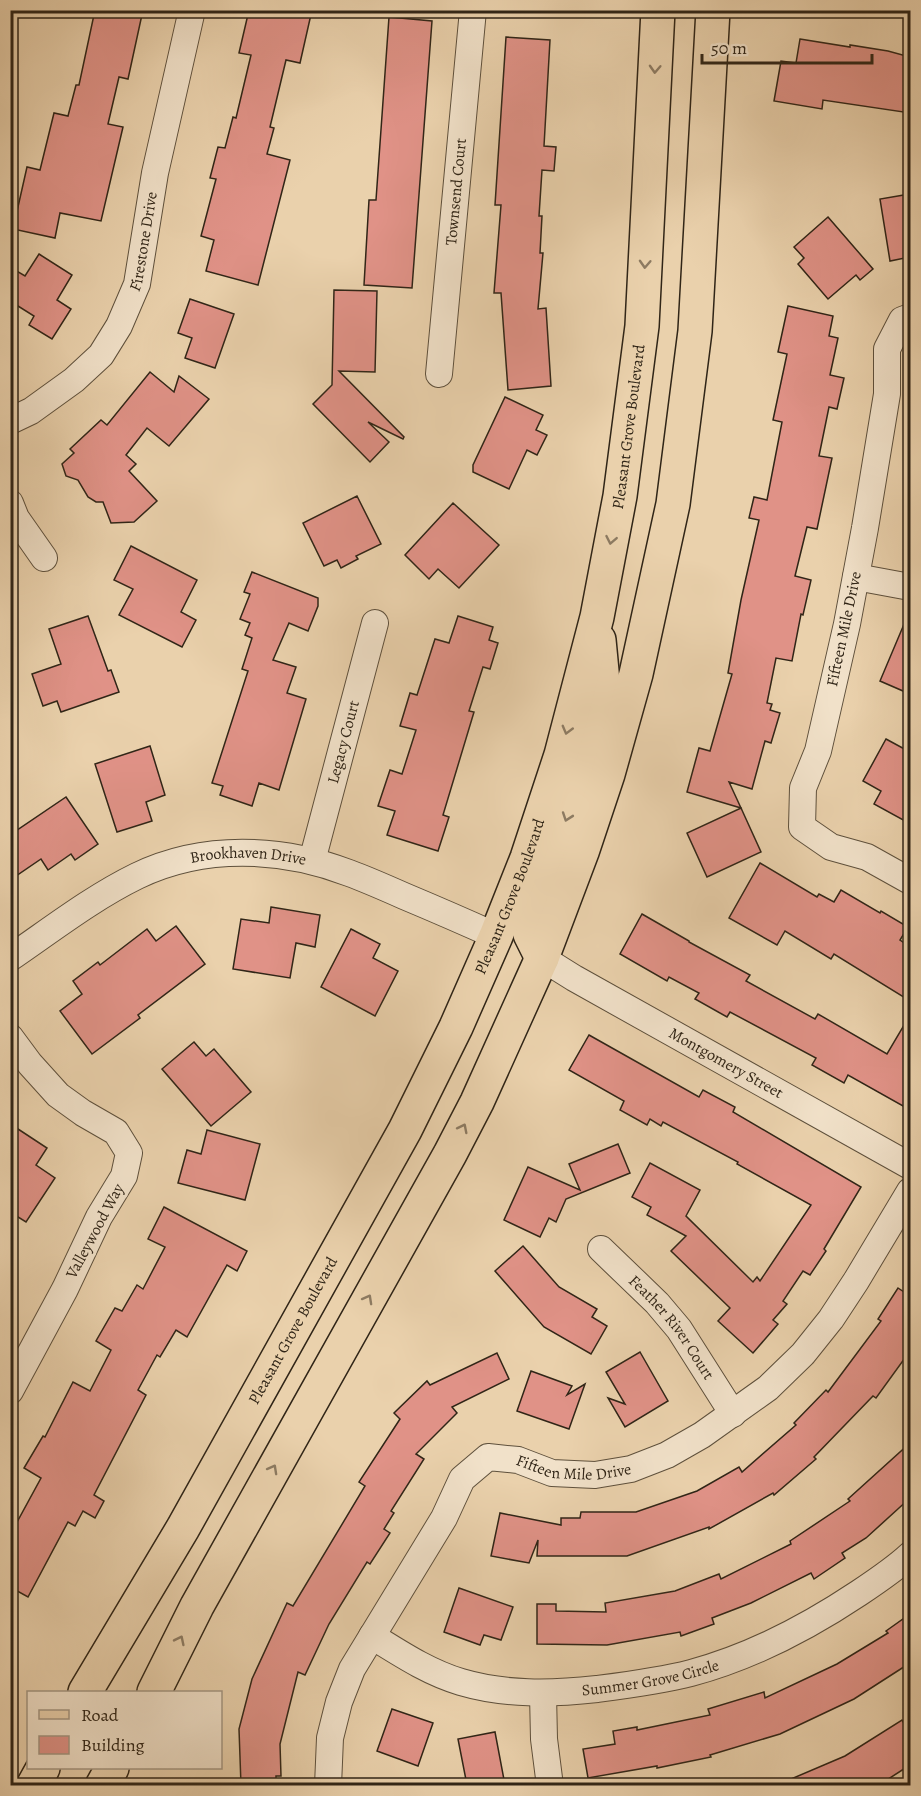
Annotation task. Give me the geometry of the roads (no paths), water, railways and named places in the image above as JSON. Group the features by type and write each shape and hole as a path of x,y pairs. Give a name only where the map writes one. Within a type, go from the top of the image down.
{"main road":[{"name":"Pleasant Grove Boulevard","path":"86,1691 183,1528 405,1130 456,1027 527,858 561,755 597,617 620,496 642,327 658,10"},
{"path":"155,1691 207,1588 477,1102 542,958 582,852 608,774 636,674 673,504 695,331 713,10"},
{"path":"542,958 530,933 533,914 573,798 604,692 597,617"},
{"path":"33,1785 42,1769"},
{"path":"102,1785 111,1769"}],"street":[{"name":"Firestone Drive","path":"10,421 31,411 74,380 101,355 120,326 137,284 155,173 192,10"},
{"name":"Townsend Court","path":"439,374 473,10"},
{"name":"Fifteen Mile Drive","path":"910,317 902,320 887,349 887,394 866,528 818,751 803,788 802,827 831,848 867,857 910,881"},
{"path":"10,503 16,518 44,558"},
{"path":"856,577 910,587"},
{"name":"Legacy Court","path":"312,861 375,624"},
{"name":"Brookhaven Drive","path":"10,958 96,899 138,876 171,863 201,856 235,852 272,853 312,861 349,872 496,936"},
{"name":"Montgomery Street","path":"542,958 910,1166"},
{"name":"Valleywood Way","path":"10,1037 30,1064 58,1095 116,1132 129,1153 124,1176 99,1217 65,1289 10,1391"},
{"name":"Fifteen Mile Drive","path":"328,1785 330,1738 339,1702 352,1669 444,1518 462,1479 488,1457 518,1460 552,1473 604,1474 631,1469 667,1455 702,1435 768,1388 803,1354 831,1319 910,1191"},
{"name":"Feather River Court","path":"601,1249 657,1303 679,1329 733,1414"},
{"name":"Summer Grove Circle","path":"372,1636 415,1663 461,1682 484,1687 543,1694 643,1683 692,1672 752,1652 822,1617 898,1566 910,1555"},
{"path":"543,1694 544,1739 550,1785"}]}
